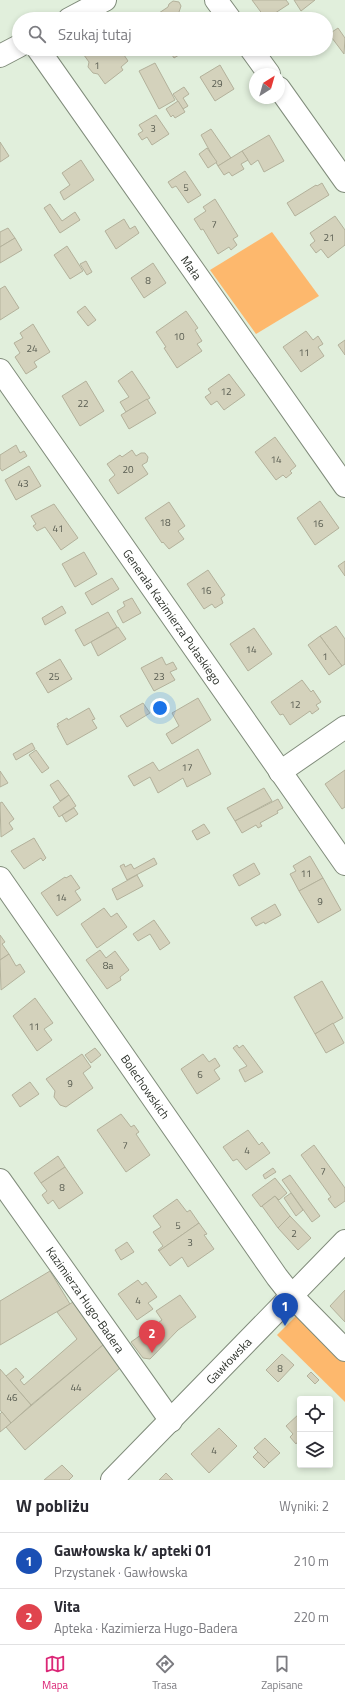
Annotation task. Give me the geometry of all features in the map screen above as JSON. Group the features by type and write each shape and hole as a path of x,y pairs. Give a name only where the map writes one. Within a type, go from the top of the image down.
{"street":[{"path":"82,12 105,0"},
{"path":"216,0 225,12"},
{"path":"0,56 12,50"},
{"name":"Mała","path":"43,56 345,486"},
{"path":"256,56 265,68"},
{"path":"285,96 345,181"},
{"name":"Generała Kazimierza Pułaskiego","path":"0,370 345,864"},
{"path":"280,772 345,727"},
{"name":"Bolechowskich","path":"0,878 272,1271 292,1296 345,1350"},
{"name":"Kazimierza Hugo-Badera","path":"0,1180 171,1421"},
{"name":"Gawłowska","path":"112,1480 345,1241"}],"shaded area":[{"path":"272,232 319,296 256,334 210,270"},
{"path":"299,1313 345,1360 345,1402 277,1335"}],"building":[{"path":"252,0 286,0 289,4 277,12 261,12"},
{"path":"294,0 315,0 301,11"},
{"path":"173,1 179,2 181,6 179,12 160,12 168,7"},
{"path":"338,28 345,38 344,54 333,39 333,31"},
{"path":"85,56 125,56 128,61 121,67 123,70 105,84 98,74 93,73 88,67 89,62"},
{"path":"155,63 175,100 159,109 139,71"},
{"path":"220,65 234,89 215,101 200,77"},
{"path":"184,87 189,94 183,98 188,106 183,109 173,94"},
{"path":"178,101 185,112 175,118 173,115 171,117 166,109"},
{"path":"156,115 169,134 152,145 147,137 142,140 138,134 143,131 139,125"},
{"path":"211,129 231,158 218,166 201,135"},
{"path":"269,135 284,161 264,172 258,160 251,165 242,151"},
{"path":"0,142 9,156 0,162"},
{"path":"207,148 217,162 208,168 199,154"},
{"path":"242,151 248,160 241,164 244,169 232,176 229,172 224,175 218,166"},
{"path":"81,160 94,180 64,200 60,192 70,185 62,173"},
{"path":"185,171 201,195 188,203 176,186 172,188 168,182"},
{"path":"322,183 329,195 295,216 287,203 316,185 317,186"},
{"path":"215,199 238,236 233,239 237,245 231,250 229,247 218,254 203,229 201,230 194,219 206,211 203,207"},
{"path":"50,204 62,221 75,212 80,220 60,233 44,208"},
{"path":"335,216 345,230 345,245 328,258 321,249 316,253 310,245 315,241 310,233"},
{"path":"124,219 130,229 135,226 139,233 116,249 105,231"},
{"path":"8,228 15,238 0,247 0,232"},
{"path":"15,238 22,250 0,263 0,247"},
{"path":"67,246 83,271 70,279 54,255"},
{"path":"86,261 92,272 87,275 80,264"},
{"path":"153,263 166,283 144,298 131,278"},
{"path":"5,286 19,308 0,320 0,289"},
{"path":"85,306 96,320 88,326 77,312"},
{"path":"186,311 198,328 195,330 202,341 197,344 202,351 177,368 156,332"},
{"path":"33,324 50,352 34,362 37,367 26,374 15,357 20,353 14,343 23,338 20,333"},
{"path":"306,331 313,340 318,336 323,344 318,347 324,356 301,372 283,347"},
{"path":"345,340 345,355 338,345"},
{"path":"132,371 150,398 126,412 120,402 129,397 118,381"},
{"path":"229,374 245,395 224,410 217,401 211,405 205,397 211,393 208,389"},
{"path":"86,381 104,411 80,426 62,396"},
{"path":"147,399 156,413 129,429 121,415"},
{"path":"275,437 296,466 290,471 292,473 286,478 283,475 276,480 255,452"},
{"path":"16,445 20,453 24,451 27,456 2,471 0,468 0,455"},
{"path":"132,450 136,456 141,453 145,453 148,457 147,462 142,465 148,474 118,494 109,480 115,475 107,464 120,455 122,457"},
{"path":"29,466 41,486 16,500 5,480"},
{"path":"320,501 339,528 315,545 297,518"},
{"path":"169,502 185,526 178,531 184,539 169,549 163,542 162,543 145,518"},
{"path":"54,504 78,538 61,550 45,527 37,531 33,526 36,524 31,516"},
{"path":"84,552 97,574 75,587 62,564"},
{"path":"345,561 345,576 338,566"},
{"path":"208,570 225,595 221,598 223,603 215,608 212,604 204,609 187,584"},
{"path":"112,578 119,589 92,605 85,593"},
{"path":"132,598 141,613 123,623 117,611 125,606 123,602"},
{"path":"62,606 66,613 45,625 42,618"},
{"path":"108,612 117,627 84,646 75,630"},
{"path":"336,626 345,639 345,664 342,666 320,636"},
{"path":"118,627 126,639 98,656 91,642"},
{"path":"254,628 272,654 248,671 230,644"},
{"path":"320,636 342,666 329,675 308,645"},
{"path":"162,657 166,665 173,662 177,669 170,672 175,680 154,691 141,668"},
{"path":"60,659 72,679 48,693 36,673"},
{"path":"302,680 311,692 313,690 321,702 316,705 319,709 312,714 310,711 290,725 283,714 280,715 271,702"},
{"path":"198,698 211,720 172,744 166,734 179,726 172,713"},
{"path":"143,703 150,713 127,727 120,716"},
{"path":"89,708 95,719 92,720 97,728 67,745 57,724 67,718 68,720"},
{"path":"32,743 35,749 16,760 13,754"},
{"path":"198,749 211,774 187,787 183,778 158,793 150,777 134,786 128,776 153,762 159,771"},
{"path":"36,750 49,768 42,773 29,755"},
{"path":"345,770 345,807 342,809 325,784"},
{"path":"0,771 8,783 0,787"},
{"path":"58,780 69,795 60,801 50,785"},
{"path":"264,788 272,801 235,821 227,808"},
{"path":"69,795 76,806 59,817 53,807"},
{"path":"278,799 283,808 277,811 278,813 260,823 262,826 258,828 256,825 242,833 235,821"},
{"path":"2,802 14,819 9,823 13,829 1,837 0,803"},
{"path":"74,808 78,814 66,822 62,815"},
{"path":"204,824 210,833 197,840 192,831"},
{"path":"34,838 46,858 43,861 41,858 24,869 11,851"},
{"path":"310,856 323,878 299,891 290,874 296,871 293,866"},
{"path":"154,858 157,864 127,880 120,866 124,864 125,867 131,864 134,869"},
{"path":"254,863 260,874 239,886 233,875"},
{"path":"71,875 80,888 75,891 81,900 57,916 41,893 65,877 66,878"},
{"path":"137,875 143,886 117,900 112,889"},
{"path":"323,878 341,910 318,923 299,891"},
{"path":"275,904 281,915 265,924 264,922 256,926 251,918"},
{"path":"104,908 111,917 117,913 127,927 97,948 81,924"},
{"path":"154,920 170,943 160,950 150,934 138,941 133,934"},
{"path":"0,935 5,942 2,944 9,954 0,960"},
{"path":"100,950 106,958 115,951 129,970 120,977 121,980 107,989 86,960"},
{"path":"9,954 16,966 20,964 25,972 1,990 0,960"},
{"path":"322,981 343,1018 315,1034 294,997"},
{"path":"35,998 53,1023 44,1029 52,1040 37,1051 13,1016"},
{"path":"333,1023 344,1043 326,1053 315,1034"},
{"path":"237,1045 239,1048 243,1045 263,1072 245,1082 239,1070 247,1066 233,1048"},
{"path":"95,1048 101,1055 91,1063 85,1055"},
{"path":"82,1054 91,1067 83,1073 93,1088 66,1107 60,1105 54,1097 55,1091 46,1079"},
{"path":"203,1054 209,1062 215,1058 220,1066 214,1070 220,1079 197,1094 181,1069"},
{"path":"30,1082 39,1094 20,1107 12,1095"},
{"path":"121,1114 131,1127 134,1125 139,1132 136,1134 150,1155 126,1172 97,1130"},
{"path":"248,1130 259,1145 262,1142 270,1153 246,1170 237,1159 233,1161 223,1147"},
{"path":"314,1145 345,1188 345,1201 335,1208 328,1199 331,1197 301,1155"},
{"path":"58,1156 65,1167 41,1183 34,1173"},
{"path":"65,1167 83,1193 59,1209 53,1200 48,1204 42,1195 47,1191 41,1183"},
{"path":"273,1168 276,1172 265,1179 263,1175"},
{"path":"290,1175 320,1216 312,1222 282,1180"},
{"path":"275,1178 287,1193 279,1200 275,1196 261,1207 252,1195"},
{"path":"291,1193 303,1210 296,1216 284,1198"},
{"path":"275,1196 290,1216 278,1228 262,1206"},
{"path":"177,1199 187,1212 190,1210 199,1223 159,1251 158,1250 163,1246 153,1232 161,1227 153,1216"},
{"path":"290,1216 311,1238 298,1250 278,1228"},
{"path":"199,1223 207,1234 204,1235 214,1249 188,1267 182,1257 170,1266 159,1251"},
{"path":"127,1242 134,1252 121,1260 115,1250"},
{"path":"50,1271 70,1304 0,1345 0,1301"},
{"path":"138,1280 142,1285 146,1282 157,1297 148,1303 153,1309 137,1320 118,1294"},
{"path":"345,1290 345,1322 330,1306"},
{"path":"180,1295 196,1317 178,1330 150,1359 143,1358 131,1342 162,1320 156,1311"},
{"path":"73,1302 103,1345 31,1405 6,1376 16,1368 24,1377 20,1380 24,1385 77,1339 57,1312"},
{"path":"103,1345 120,1368 25,1450 6,1427"},
{"path":"282,1354 294,1365 278,1382 266,1370"},
{"path":"0,1369 31,1405 11,1423 0,1410"},
{"path":"311,1372 319,1380 315,1384 307,1376"},
{"path":"2,1412 11,1423 0,1432 0,1414"},
{"path":"297,1416 296,1444 290,1437 293,1434 286,1426"},
{"path":"219,1428 237,1446 209,1473 191,1454"},
{"path":"265,1438 280,1453 269,1463 254,1448"},
{"path":"258,1452 269,1463 264,1468 253,1457"},
{"path":"62,1465 73,1476 69,1480 44,1480"},
{"path":"166,1473 173,1480 159,1480"}],"place":[{"name":"Gawłowska k/ apteki 01","path":"285,1326"},
{"name":"Vita","path":"152,1353"}]}
